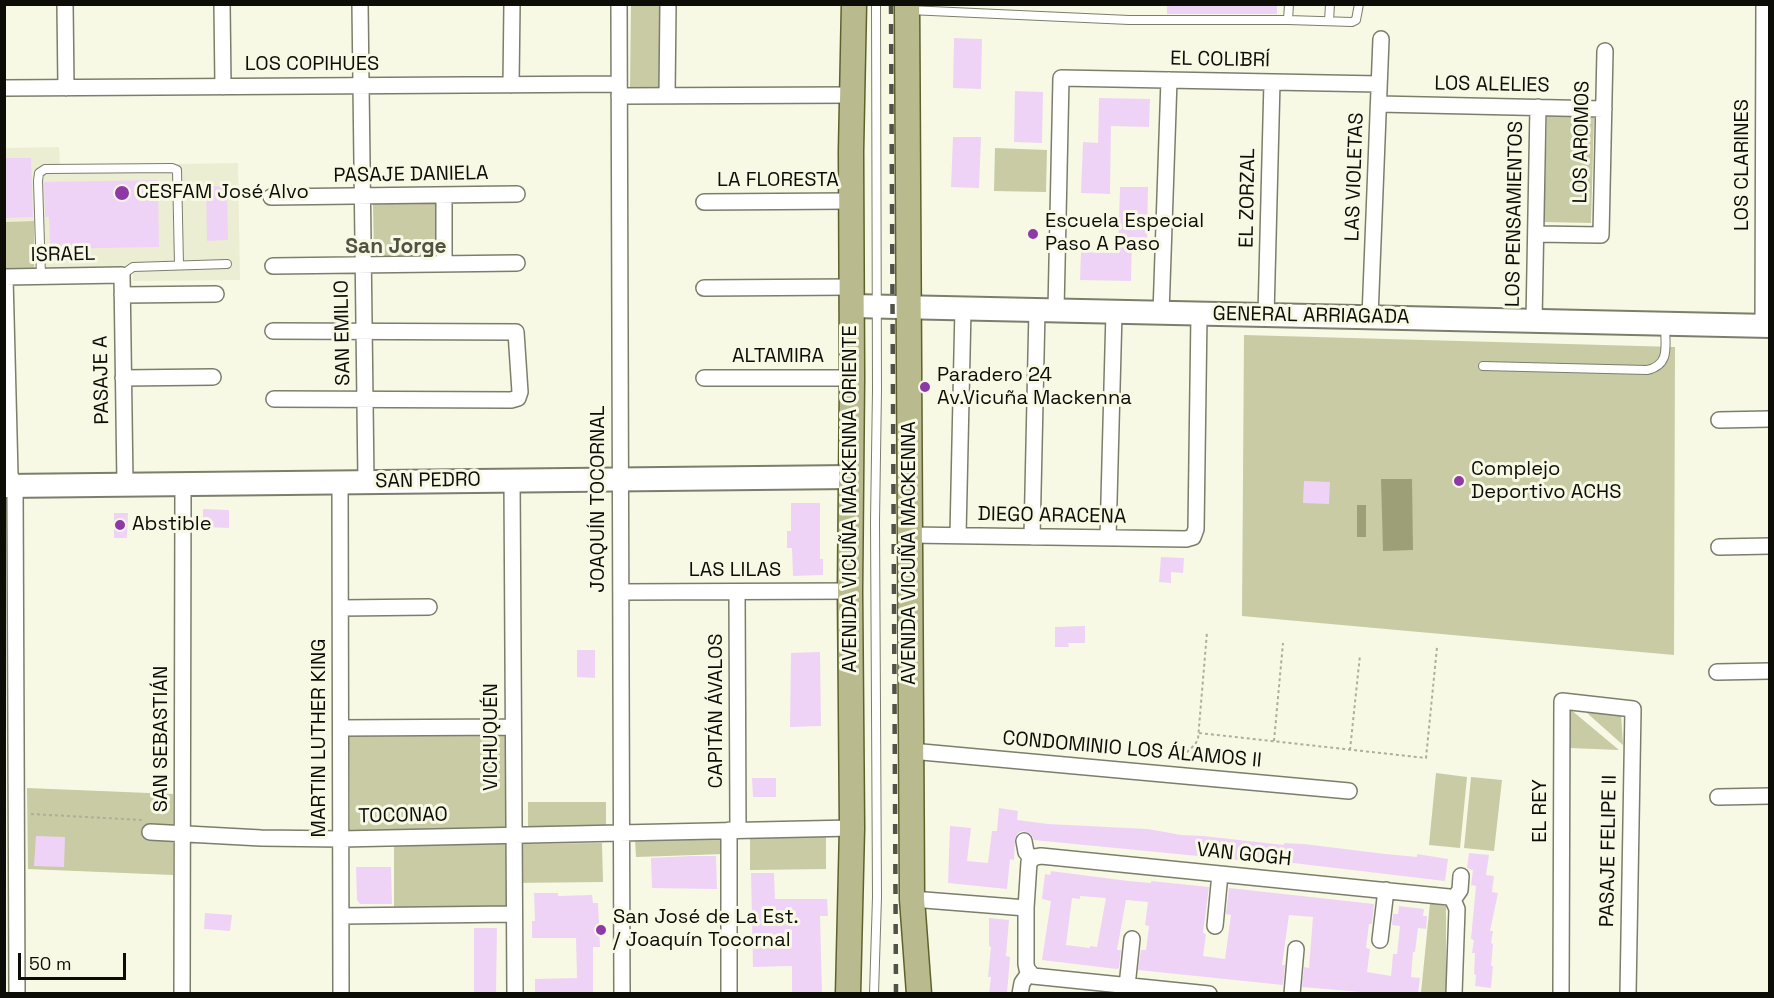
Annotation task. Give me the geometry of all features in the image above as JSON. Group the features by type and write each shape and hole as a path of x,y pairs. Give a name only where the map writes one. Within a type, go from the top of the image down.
{"main road":[{"name":"AVENIDA VICUÑA MACKENNA ORIENTE","path":"848,993 852,828 850,591 854,4"},
{"name":"AVENIDA VICUÑA MACKENNA","path":"919,8 910,307 912,899 919,993"}],"street":[{"path":"66,4 66,88"},
{"path":"222,4 223,87"},
{"name":"SAN EMILIO","path":"360,4 366,482"},
{"path":"511,85 512,4"},
{"name":"JOAQUÍN TOCORNAL","path":"619,4 622,993"},
{"path":"667,96 668,4"},
{"name":"LOS CLARINES","path":"1764,4 1766,326"},
{"name":"LAS VIOLETAS","path":"1370,317 1381,39"},
{"name":"LOS AROMOS","path":"1536,234 1601,235 1605,51"},
{"name":"EL COLIBRÍ","path":"1046,310 1061,78 1379,84"},
{"path":"1161,313 1169,80"},
{"name":"EL ZORZAL","path":"1266,315 1272,82"},
{"name":"LOS COPIHUES","path":"4,88 511,85 619,90 667,96 853,95"},
{"name":"LOS ALELIES","path":"1379,104 1604,109"},
{"name":"LOS PENSAMIENTOS","path":"1534,321 1538,107"},
{"name":"PASAJE DANIELA","path":"271,197 517,194"},
{"path":"444,195 444,264"},
{"name":"LA FLORESTA","path":"704,202 851,201"},
{"path":"273,266 517,263"},
{"name":"ISRAEL","path":"4,276 122,275"},
{"name":"PASAJE A","path":"122,275 124,484"},
{"path":"4,276 10,475 17,993"},
{"path":"704,288 852,296"},
{"path":"122,295 216,294"},
{"name":"GENERAL ARRIAGADA","path":"852,296 877,307 1766,326"},
{"path":"958,535 963,309"},
{"path":"1032,537 1046,310"},
{"path":"1108,538 1114,312"},
{"name":"DIEGO ARACENA","path":"910,535 1186,539 1193,537 1196,529 1199,314"},
{"path":"273,331 516,332 520,392 518,398 511,400 274,399"},
{"path":"123,378 213,377"},
{"name":"ALTAMIRA","path":"704,378 852,378"},
{"path":"1719,420 1770,419"},
{"name":"SAN PEDRO","path":"10,485 851,477"},
{"name":"VICHUQUÉN","path":"512,480 515,993"},
{"name":"MARTIN LUTHER KING","path":"340,482 341,993"},
{"name":"SAN SEBASTIÁN","path":"182,993 183,484"},
{"path":"1719,547 1770,546"},
{"name":"LAS LILAS","path":"621,592 850,591"},
{"name":"CAPITÁN ÁVALOS","path":"729,993 737,592"},
{"path":"341,608 429,607"},
{"path":"1717,672 1770,671"},
{"name":"EL REY","path":"1562,993 1562,701 1633,709"},
{"name":"PASAJE FELIPE II","path":"1628,993 1633,709"},
{"path":"341,728 513,728"},
{"name":"CONDOMINIO LOS ÁLAMOS II","path":"911,751 1349,791"},
{"path":"1718,796 1770,796"},
{"name":"TOCONAO","path":"148,826 182,834 261,838 852,828"},
{"path":"1023,842 1026,852 1032,859 1028,865 1026,908 1026,964 1029,973 1037,977 1209,993"},
{"name":"VAN GOGH","path":"1032,859 1041,856 1443,896 1453,900"},
{"path":"1215,926 1220,874"},
{"path":"1454,993 1457,909 1453,900 1460,890 1461,876"},
{"path":"1380,940 1386,890"},
{"path":"912,899 1026,908"},
{"path":"341,916 514,914"},
{"path":"1127,986 1132,939"},
{"path":"1292,993 1296,949"},
{"path":"1020,993 1022,983 1029,973"}],"lane":[{"path":"874,993 877,897 876,4"},
{"path":"1288,20 1289,4"},
{"path":"1329,21 1330,4"},
{"path":"919,8 1130,20 1352,22 1356,20 1359,4"},
{"path":"41,276 38,181 39,173 45,169 172,168 177,170 179,265"},
{"path":"122,275 133,267 227,264"},
{"path":"1483,366 1647,370 1658,368 1664,361 1665,324"}],"path":[{"path":"1179,775 1181,759 1194,747 1199,733 1207,632"},
{"path":"1274,741 1283,643"},
{"path":"1199,733 1426,758 1437,647"},
{"path":"1350,750 1360,655"},
{"path":"16,813 148,826"}],"shaded area":[{"path":"631,5 664,5 662,87 630,88"},
{"path":"1547,116 1594,118 1591,223 1544,222"},
{"name":"CESFAM José Alvo","path":"59,147 60,166 238,163 240,280 133,281 132,267 34,268 34,221 5,222 4,148"},
{"path":"995,148 1047,150 1046,192 994,191"},
{"path":"373,202 438,202 439,262 374,263"},
{"path":"34,221 34,268 5,269 5,222"},
{"name":"Complejo Deportivo ACHS","path":"1244,335 1675,347 1674,655 1242,616"},
{"path":"1381,479 1412,479 1413,550 1383,551"},
{"path":"1357,505 1366,505 1366,537 1357,537"},
{"path":"1578,705 1621,713 1623,745"},
{"path":"1570,709 1619,750 1570,748"},
{"path":"506,731 507,829 350,831 349,733"},
{"path":"1436,773 1467,777 1460,848 1429,845"},
{"path":"1471,777 1502,780 1494,851 1464,848"},
{"path":"27,788 173,794 173,875 28,869"},
{"path":"528,802 606,802 606,827 528,829"},
{"path":"723,836 724,854 636,857 635,839"},
{"path":"826,836 826,869 750,870 750,837"},
{"path":"602,843 603,882 508,883 508,909 394,910 394,845"},
{"path":"1430,903 1446,906 1446,993 1421,993"}],"building":[{"path":"1167,4 1277,4 1277,14 1167,14"},
{"path":"954,38 982,39 981,89 953,88"},
{"path":"1015,91 1043,92 1042,143 1014,142"},
{"path":"1099,98 1150,99 1149,127 1111,126 1110,194 1081,193 1083,142 1098,143"},
{"path":"953,137 981,137 979,188 951,187"},
{"path":"4,158 31,158 33,217 4,218"},
{"path":"158,180 159,247 50,249 49,217 45,217 44,182"},
{"path":"206,186 227,186 228,240 207,241"},
{"path":"1120,187 1148,187 1147,238 1132,237 1131,281 1080,280 1081,252 1118,253"},
{"path":"1304,481 1330,482 1329,504 1303,503"},
{"path":"791,503 820,503 820,559 823,559 823,575 793,576 792,548 787,548 787,531 791,531"},
{"path":"203,509 229,510 229,528 203,527"},
{"name":"Abstible","path":"114,513 128,513 127,538 114,538"},
{"path":"1161,557 1184,558 1183,573 1171,572 1171,583 1159,582"},
{"path":"1085,626 1085,643 1068,643 1069,647 1055,647 1055,627"},
{"path":"577,650 595,650 595,678 577,677"},
{"path":"820,652 821,726 790,727 791,653"},
{"path":"752,778 776,778 776,797 753,797"},
{"path":"999,808 1018,811 1017,820 1048,824 1148,829 1181,835 1284,845 1284,843 1304,844 1417,857 1417,854 1448,859 1445,881 1293,863 1259,862 1034,840 1031,834 1023,831 1015,838 1014,860 1010,859 1007,889 948,883 950,826 971,828 967,861 988,863 992,831 997,831"},
{"path":"36,836 65,837 64,867 34,866"},
{"path":"1469,853 1489,855 1486,875 1494,876 1492,892 1498,893 1490,931 1493,931 1491,988 1475,986 1475,953 1472,953 1474,940 1471,939 1476,886 1471,885 1473,870 1467,868"},
{"path":"716,856 717,889 652,888 651,858"},
{"path":"356,867 391,867 392,904 360,904 357,900"},
{"path":"1051,871 1128,881 1209,887 1203,933 1206,934 1203,956 1225,959 1231,915 1226,914 1229,888 1374,904 1366,948 1370,949 1367,972 1391,976 1393,954 1397,954 1400,926 1392,925 1393,914 1398,914 1399,906 1424,909 1423,916 1427,916 1426,929 1418,928 1411,977 1420,978 1418,993 1373,993 1302,987 1304,967 1309,968 1313,917 1289,915 1282,965 1285,965 1283,985 1138,970 1141,950 1146,950 1149,926 1145,925 1148,902 1126,900 1117,950 1121,950 1119,968 1042,960 1051,901 1042,899 1045,874 1050,875","holes":["1080,896 1106,898 1097,947 1066,945 1072,898 1080,899"]},
{"path":"751,873 774,873 775,899 827,899 828,916 820,916 822,993 792,993 792,966 753,967"},
{"path":"534,893 558,893 558,896 592,895 593,903 598,903 600,947 593,947 593,993 535,993 535,979 577,978 576,938 532,938 532,921 535,921"},
{"path":"205,913 232,915 230,931 204,929"},
{"path":"989,918 1009,920 1006,956 1010,957 1007,993 989,993 991,947 989,946"},
{"path":"474,928 497,928 496,993 474,993"}],"railway":[{"path":"891,4 896,994"}],"place":[{"name":"CESFAM José Alvo","path":"122,193"},
{"name":"Escuela Especial Paso A Paso","path":"1033,234"},
{"name":"Paradero 24 Av.Vicuña Mackenna","path":"925,387"},
{"name":"Complejo Deportivo ACHS","path":"1459,481"},
{"name":"Abstible","path":"120,525"},
{"name":"San José de La Est. / Joaquín Tocornal","path":"601,930"}],"district":[{"name":"San Jorge","path":"396,247"}]}
